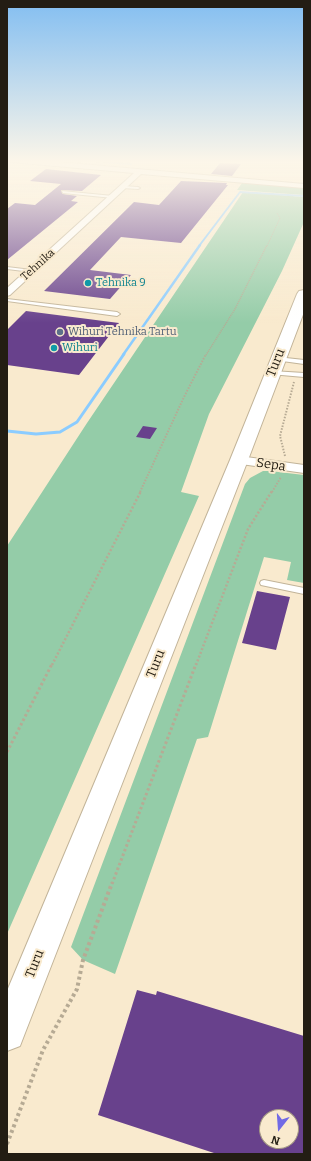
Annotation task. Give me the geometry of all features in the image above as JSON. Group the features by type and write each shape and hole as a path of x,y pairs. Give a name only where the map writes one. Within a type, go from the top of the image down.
{"main road":[{"name":"Turu","path":"7,1033 239,460 275,366 300,314 304,296"}],"street":[{"name":"Tehnika","path":"7,293 93,214"},
{"name":"Sepa","path":"239,460 304,469"}],"lane":[{"path":"7,268 32,271"},
{"path":"7,300 117,314"},
{"path":"275,366 304,362"},
{"path":"275,366 296,374 304,375"},
{"path":"264,583 304,590"}],"path":[{"path":"7,752 118,536 187,391 210,347 235,309 278,224 280,218 278,214"},
{"path":"7,1144 43,1050 77,989 83,960 248,529 270,496 285,467 284,452 280,436 296,374"}],"green space":[{"path":"228,214 304,214 304,222 282,271 209,414 181,492 199,496 7,934 7,546 87,423"},
{"path":"263,471 304,475 304,583 287,580 291,562 264,557 208,737 197,739 115,974 83,960 71,947 245,484 250,478"}],"building":[{"path":"7,214 63,214 7,260"},
{"path":"122,214 204,214 181,243 121,237 90,270 131,275 110,299 44,291"},
{"name":"Wihuri","path":"26,311 119,323 79,375 7,365 7,330"},
{"path":"143,426 157,428 150,439 136,437"},
{"path":"257,591 290,597 276,650 242,643"},
{"path":"137,990 156,995 157,991 304,1036 304,1154 217,1154 98,1115"}],"waterway":[{"path":"199,246 223,214"},
{"path":"123,355 200,245"},
{"path":"7,431 36,434 60,432 77,422 124,354"}],"place":[{"name":"Tehnika 9","path":"88,283"},
{"name":"Wihuri Tehnika Tartu","path":"60,332"},
{"name":"Wihuri","path":"54,348"}]}
